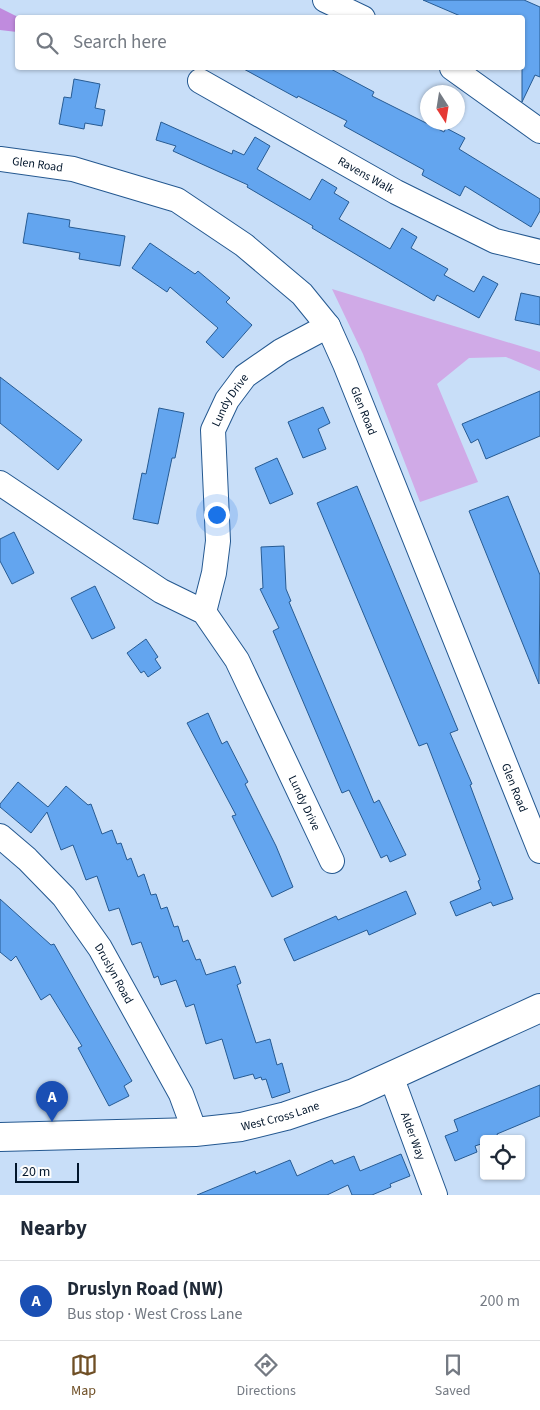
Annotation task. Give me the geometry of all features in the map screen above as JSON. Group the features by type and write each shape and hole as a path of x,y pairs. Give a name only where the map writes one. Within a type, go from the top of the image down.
{"street":[{"path":"325,0 357,15"},
{"path":"455,70 540,131"},
{"name":"Ravens Walk","path":"200,81 396,192 495,241 540,252"},
{"name":"Glen Road","path":"0,159 73,169 177,200 244,245 302,294 328,326 345,364 540,851"},
{"name":"Lundy Drive","path":"328,326 281,351 245,376 227,400 213,430 218,541 214,572 204,612 236,660 332,861"},
{"path":"0,483 161,591 204,612"},
{"name":"Druslyn Road","path":"0,836 27,859 64,897 100,948 181,1094 195,1132"},
{"name":"West Cross Lane","path":"0,1137 195,1132 241,1126 286,1116 354,1093 540,1008"},
{"name":"Alder Way","path":"391,1076 435,1195"}],"shaded area":[{"path":"0,8 15,16 15,32 0,30"},
{"path":"332,289 540,352 540,371 506,357 469,358 437,384 478,482 420,502 363,354"}],"building":[{"path":"423,0 524,0 540,7 540,77 535,75 522,102 522,70 525,70 525,15 458,15"},
{"path":"246,70 333,70 374,92 372,96 420,120 420,130 440,130 444,132 445,130 450,130 465,138 459,149 540,199 540,211 531,227 465,186 460,196 422,175 424,170 344,126 347,121 298,96 297,98"},
{"path":"74,79 100,84 95,108 105,110 102,126 85,123 84,129 59,124 64,97 71,98"},
{"path":"161,122 232,154 233,150 244,155 255,137 270,146 257,169 310,200 322,179 337,188 334,193 349,202 339,219 390,249 402,228 417,237 411,248 448,269 444,275 474,292 483,276 498,284 479,318 437,295 434,301 312,228 313,226 247,187 248,185 173,151 176,146 156,140"},
{"path":"28,213 70,220 69,227 125,236 120,266 79,259 80,253 23,243"},
{"path":"150,243 195,274 198,271 230,298 226,302 252,325 223,358 206,342 218,328 170,287 167,292 132,268"},
{"path":"521,293 540,297 540,325 515,320"},
{"path":"0,377 82,440 58,470 0,423"},
{"path":"540,391 540,436 486,459 478,439 471,443 462,424"},
{"path":"323,407 330,423 318,429 326,449 303,458 288,422"},
{"path":"159,408 184,413 158,524 133,519 142,473 146,474"},
{"path":"277,458 293,494 270,504 255,468"},
{"path":"357,486 458,730 450,733 472,784 470,785 513,899 493,906 491,902 456,916 450,902 481,889 478,881 480,880 427,743 419,746 317,503"},
{"path":"508,496 540,575 539,684 469,511"},
{"path":"14,532 34,573 12,584 0,561 0,539"},
{"path":"284,546 286,589 291,601 289,602 374,803 379,800 406,855 390,862 387,855 381,858 349,790 342,793 273,631 279,628 260,589 263,588 261,547"},
{"path":"95,586 115,628 92,639 71,598"},
{"path":"146,639 158,657 155,659 161,668 148,677 144,671 141,673 127,653"},
{"path":"208,713 222,744 227,741 248,782 245,784 276,846 293,887 272,897 232,816 236,815 187,723"},
{"path":"18,782 48,807 66,786 88,805 91,804 102,834 112,830 117,844 121,843 127,860 131,858 138,877 144,874 151,895 156,894 161,909 167,907 174,927 178,926 183,942 188,940 196,960 200,959 206,975 235,966 241,983 237,985 256,1043 270,1039 277,1065 282,1063 290,1092 272,1098 266,1079 262,1080 261,1077 255,1079 253,1074 234,1079 222,1039 206,1044 194,1004 186,1007 176,980 161,985 158,976 154,978 141,942 132,945 119,908 109,911 97,876 86,880 73,845 61,850 47,812 31,833 0,807 0,804"},
{"path":"406,891 416,914 369,935 367,930 294,961 284,939 336,916 338,920"},
{"path":"0,899 51,945 54,944 132,1081 124,1086 129,1096 109,1106 78,1048 82,1046 50,994 41,1000 16,956 11,961 0,952"},
{"path":"540,1085 540,1116 497,1135 480,1135 480,1144 475,1146 477,1152 455,1161 445,1136 458,1131 454,1120"},
{"path":"401,1154 410,1176 390,1184 391,1187 372,1195 352,1195 348,1185 327,1195 197,1195 255,1171 256,1174 290,1160 297,1176 332,1160 334,1164 354,1156 360,1171"}],"place":[{"name":"Druslyn Road (NW)","path":"52,1122"}]}
